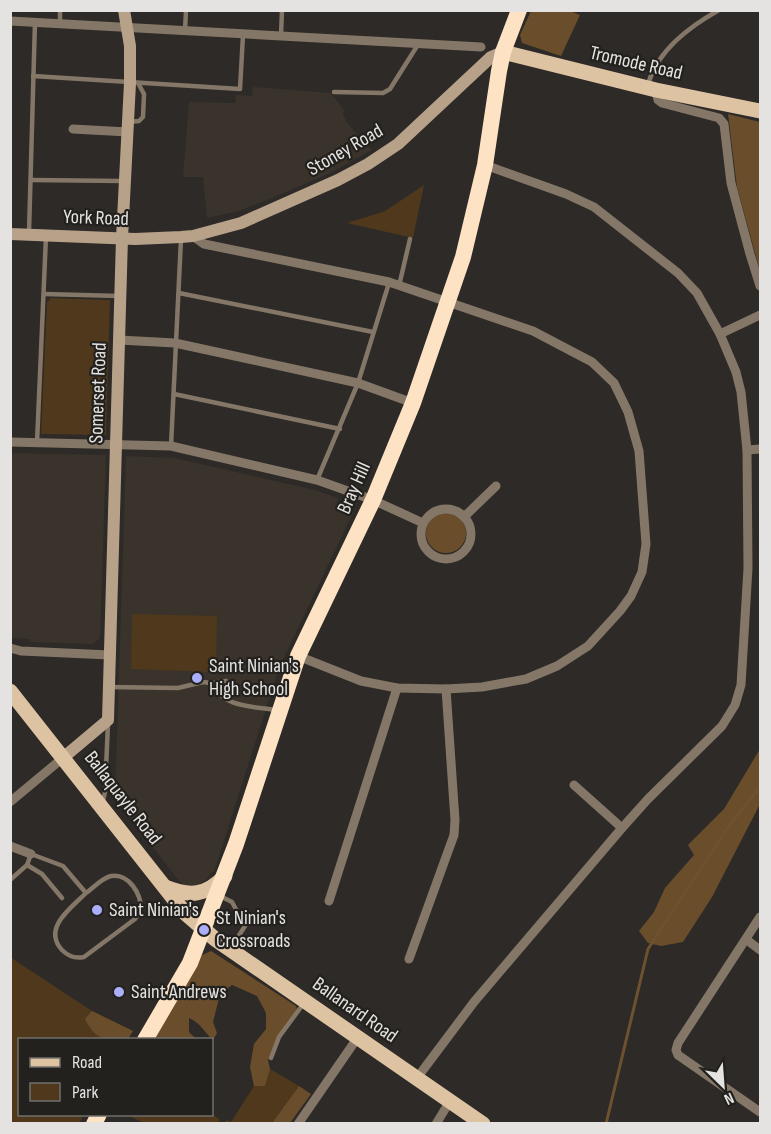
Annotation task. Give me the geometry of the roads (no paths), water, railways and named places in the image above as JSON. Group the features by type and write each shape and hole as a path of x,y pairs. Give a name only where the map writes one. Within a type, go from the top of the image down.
{"highway":[{"name":"Bray Hill","path":"146,1038 190,963 204,930 225,876 298,656 373,500 413,404 463,257 485,165 503,52 515,12"}],"main road":[{"name":"Somerset Road","path":"108,720 122,238 128,127 134,83 124,10"},
{"name":"Tromode Road","path":"503,52 652,89 760,111"},
{"name":"Stoney Road","path":"187,236 241,223 338,180 368,164 398,144 491,57 503,52"},
{"name":"York Road","path":"10,234 122,238 187,236"},
{"name":"Ballaquayle Road","path":"10,691 64,756 185,913 204,930"},
{"path":"64,756 108,720"},
{"path":"165,887 177,892 204,892 218,884 225,876"},
{"name":"Ballanard Road","path":"204,930 483,1124"}],"street":[{"path":"10,21 481,47"},
{"path":"652,89 662,103 719,118 724,124 731,183 760,286"},
{"path":"73,129 128,127"},
{"path":"417,1078 474,1002 622,828 722,726 735,705 741,685 747,579 747,450 741,393 736,372 720,334 697,293 678,273 594,207 566,194 485,165"},
{"path":"187,236 204,244 389,282 532,331 592,362 614,383 628,412 639,451 646,544 642,572 631,596 620,612 588,646 557,666 526,679 482,687 397,688 361,681 298,656"},
{"path":"720,334 760,315"},
{"path":"119,340 176,343 358,383 413,404"},
{"path":"10,442 171,446 317,480 373,500 423,523"},
{"path":"747,450 760,449"},
{"path":"464,517 496,486"},
{"path":"450,509 464,517 471,530 469,544 465,550 453,558 438,558 426,550 421,537 423,523 434,511 450,509"},
{"path":"10,648 21,651 110,655"},
{"path":"329,901 397,688"},
{"path":"409,959 454,835 455,820 446,689"},
{"path":"10,802 64,756"},
{"path":"574,785 622,828"},
{"path":"10,846 31,854"},
{"path":"760,917 678,1043 676,1050 678,1055 760,1112"},
{"path":"747,940 760,950"},
{"path":"298,1124 358,1037"},
{"path":"436,1124 450,1101"}],"lane":[{"path":"60,10 60,24"},
{"path":"185,31 186,10"},
{"path":"280,36 282,10"},
{"path":"652,89 662,56 674,42 703,19 719,10"},
{"path":"29,235 35,22"},
{"path":"33,76 240,89 243,34"},
{"path":"334,92 383,93 390,89 419,43"},
{"path":"31,180 125,181"},
{"path":"37,443 46,236"},
{"path":"171,446 179,293 187,236"},
{"path":"399,286 410,239"},
{"path":"317,480 358,383 389,282"},
{"path":"179,293 373,332"},
{"path":"44,294 121,296"},
{"path":"174,394 340,429"},
{"path":"109,687 178,688 203,682 226,681"},
{"path":"210,683 222,698 243,707 279,710"},
{"path":"102,805 105,792 108,720"},
{"path":"10,880 27,866 31,854 63,866 86,893"},
{"path":"27,866 42,874 62,898"},
{"path":"118,876 133,886 138,894 141,909 135,919 84,957 74,958 57,944 55,929 59,920 86,893 106,878 118,876"},
{"path":"218,894 232,902 244,926 230,949"},
{"path":"271,1058 279,1037 305,1001"}],"waterway":[{"path":"606,1124 648,949 728,827 760,787"}],"place":[{"name":"Saint Ninian's High School","path":"197,678"},
{"name":"Saint Ninian's","path":"97,910"},
{"name":"St Ninian's Crossroads","path":"204,930"},
{"name":"Saint Andrews","path":"119,992"}]}
